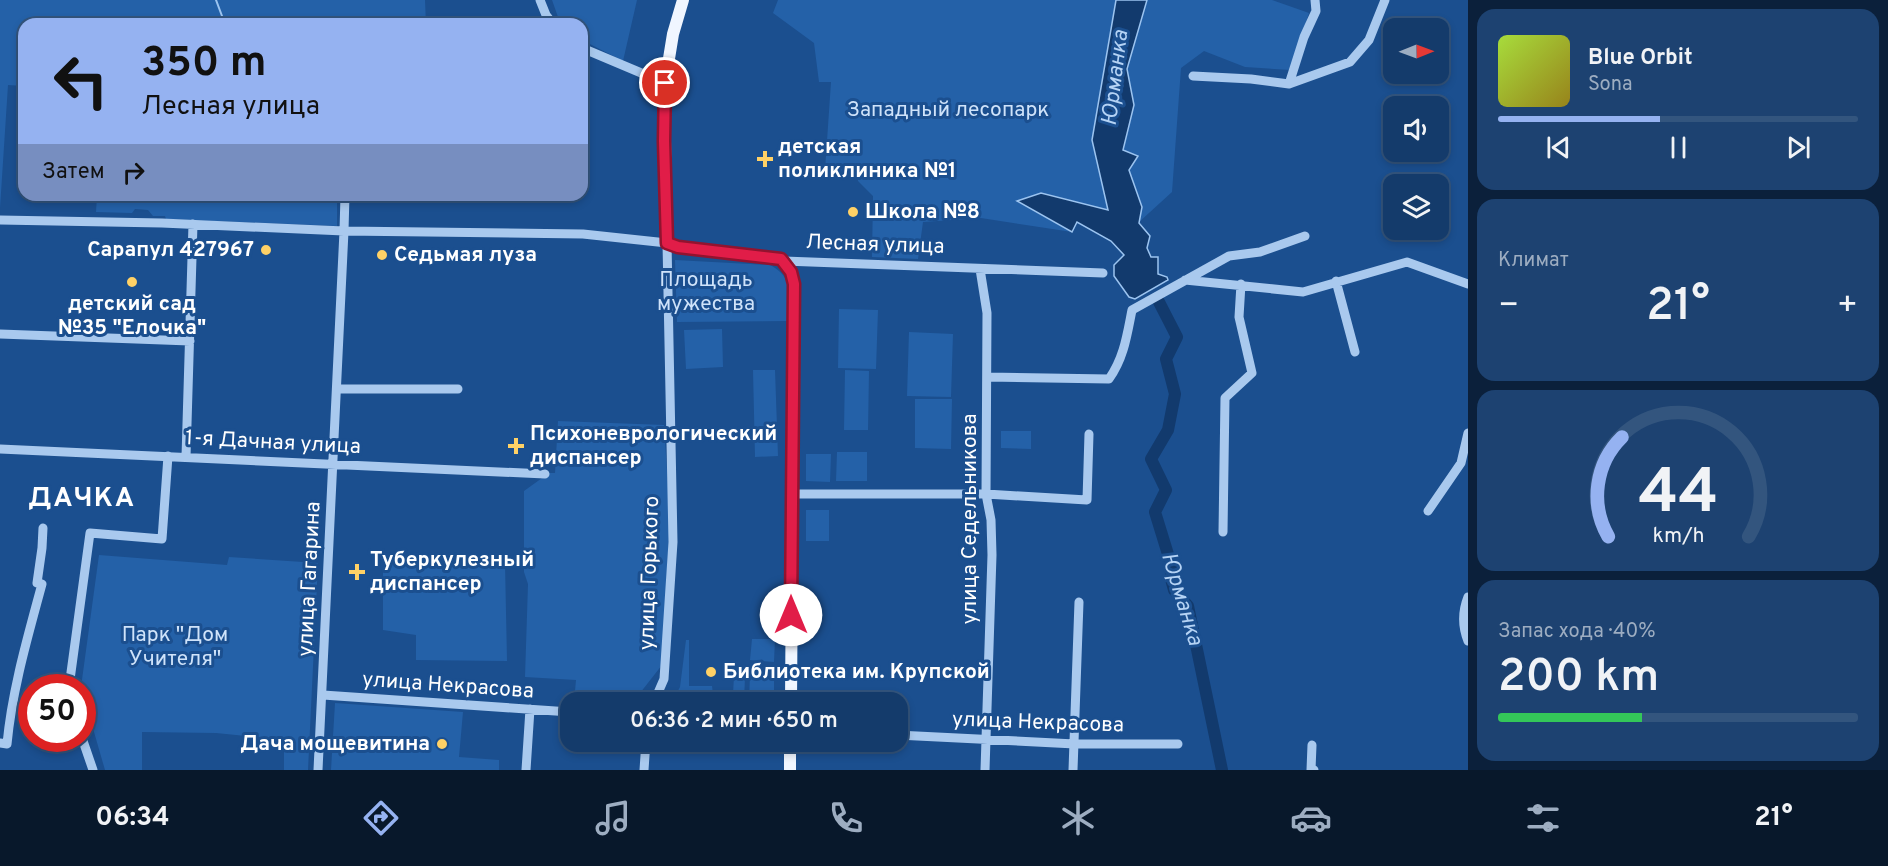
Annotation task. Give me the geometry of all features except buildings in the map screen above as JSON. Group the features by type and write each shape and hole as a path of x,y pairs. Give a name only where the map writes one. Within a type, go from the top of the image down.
{"main road":[{"name":"улица Горького","path":"667,243 665,83 673,34 683,0"},
{"name":"Лесная улица","path":"667,243 678,247 784,261"},
{"path":"784,261 791,272 794,284 791,692"},
{"path":"790,752 790,770"}],"street":[{"path":"540,0 548,18"},
{"path":"1289,84 1304,37 1316,11 1315,0"},
{"path":"1193,76 1251,79 1289,84 1350,62 1368,42 1385,0"},
{"path":"588,51 665,83"},
{"name":"улица Гагарина","path":"318,770 345,201"},
{"name":"Лесная улица","path":"0,220 194,224 345,231 583,234 667,243"},
{"path":"186,457 194,224"},
{"path":"987,377 1109,379 1117,367 1124,348 1132,310 1229,256 1260,252 1305,236"},
{"name":"улица Горького","path":"658,692 664,679 673,542 667,243"},
{"name":"Лесная улица","path":"784,261 1103,273"},
{"path":"1185,280 1303,292 1407,262 1468,284"},
{"name":"улица Седельникова","path":"980,269 987,313 986,494 991,520 992,555 985,770"},
{"path":"1336,281 1354,352"},
{"path":"1223,532 1225,398 1252,373 1239,317 1241,284"},
{"path":"0,334 190,341"},
{"path":"337,389 458,389"},
{"path":"1428,511 1461,463 1468,433"},
{"path":"792,494 986,494 1087,500 1089,434"},
{"name":"1-я Дачная улица","path":"0,448 545,474"},
{"path":"71,674 90,533 162,539 168,456"},
{"path":"0,743 7,744 22,659 42,584 37,583 43,528"},
{"path":"1468,597 1463,630 1468,641"},
{"path":"1073,770 1079,602"},
{"name":"улица Некрасова","path":"323,695 560,712"},
{"path":"526,770 530,710"},
{"name":"улица Некрасова","path":"908,736 1075,744 1178,744"},
{"path":"1312,745 1312,770"},
{"path":"87,752 93,770"},
{"path":"644,770 645,752"}],"green space":[{"path":"0,0 425,0 426,18 18,18 18,86 8,85 0,208"},
{"path":"552,0 637,0 623,61 588,43 588,18 558,17"},
{"name":"Западный лесопарк","path":"778,0 1116,0 1092,140 1108,210 1018,202 1072,232 981,218 923,222 918,259 872,257 873,196 858,181 857,174 825,170 831,82 819,82 814,43 773,13"},
{"path":"1147,0 1272,0 1309,13 1291,70 1245,67 1204,51 1181,68 1172,192 1138,223 1142,207 1123,151 1134,105 1127,69"},
{"path":"97,201 337,201 337,226 166,219 165,216 153,216 148,210 135,209 132,213 96,212"},
{"name":"Площадь мужества","path":"675,260 770,265 784,276 789,288 788,321 677,322"},
{"path":"839,309 878,310 876,369 838,368"},
{"path":"722,329 723,367 686,369 684,330"},
{"path":"909,332 953,334 951,397 907,396"},
{"path":"753,370 775,370 778,456 755,457"},
{"path":"845,370 869,371 868,430 844,430"},
{"path":"915,399 952,399 951,449 915,448"},
{"path":"558,421 664,425 670,516 662,665 641,692 575,691 576,680 525,677 528,584 524,572 524,491 549,473 555,473"},
{"path":"1001,431 1031,431 1031,449 1001,448"},
{"path":"837,452 867,452 867,481 836,481"},
{"path":"806,454 831,454 830,482 806,481"},
{"path":"806,510 829,510 829,541 806,541"},
{"name":"Парк \"Дом Учителя\"","path":"99,555 227,565 229,557 318,563 308,770 284,770 284,740 216,733 142,732 142,770 105,770 96,739 96,674 83,674"},
{"path":"383,564 505,564 507,661 416,660 416,635 383,630"},
{"path":"752,639 775,639 774,662 750,660"},
{"path":"686,640 689,640 689,686 712,686 713,692 677,692 680,687"},
{"path":"774,674 774,692 749,692 750,675"},
{"path":"734,676 745,677 744,692 733,692"},
{"path":"335,703 463,712 459,757 499,760 499,770 331,770"}],"water":[{"path":"1116,0 1147,0 1127,69 1134,105 1123,150 1138,156 1129,170 1142,207 1139,223 1150,236 1147,248 1151,257 1158,257 1158,274 1167,277 1168,280 1135,299 1129,297 1114,276 1114,265 1124,255 1111,241 1077,222 1072,232 1017,201 1041,193 1108,210 1092,140"}],"waterway":[{"path":"216,0 223,18"},
{"name":"Юрманка","path":"1159,302 1177,337 1166,359 1175,394 1168,430 1151,459 1166,490 1155,512 1171,564 1174,590 1188,606 1222,770"}],"place":[{"name":"детская поликлиника №1","path":"765,159"},
{"name":"Школа №8","path":"853,212"},
{"name":"Сарапул 427967","path":"266,250"},
{"name":"Седьмая луза","path":"382,255"},
{"name":"детский сад №35 \"Елочка\"","path":"132,282"},
{"name":"Психоневрологический диспансер","path":"516,446"},
{"name":"Туберкулезный диспансер","path":"357,572"},
{"name":"Библиотека им. Крупской","path":"711,672"},
{"name":"Дача мощевитина","path":"442,744"}],"district":[{"name":"ДАЧКА","path":"82,499"}],"route":[{"path":"665,83 667,243 678,247 781,259 791,272 794,284 791,615"}]}
